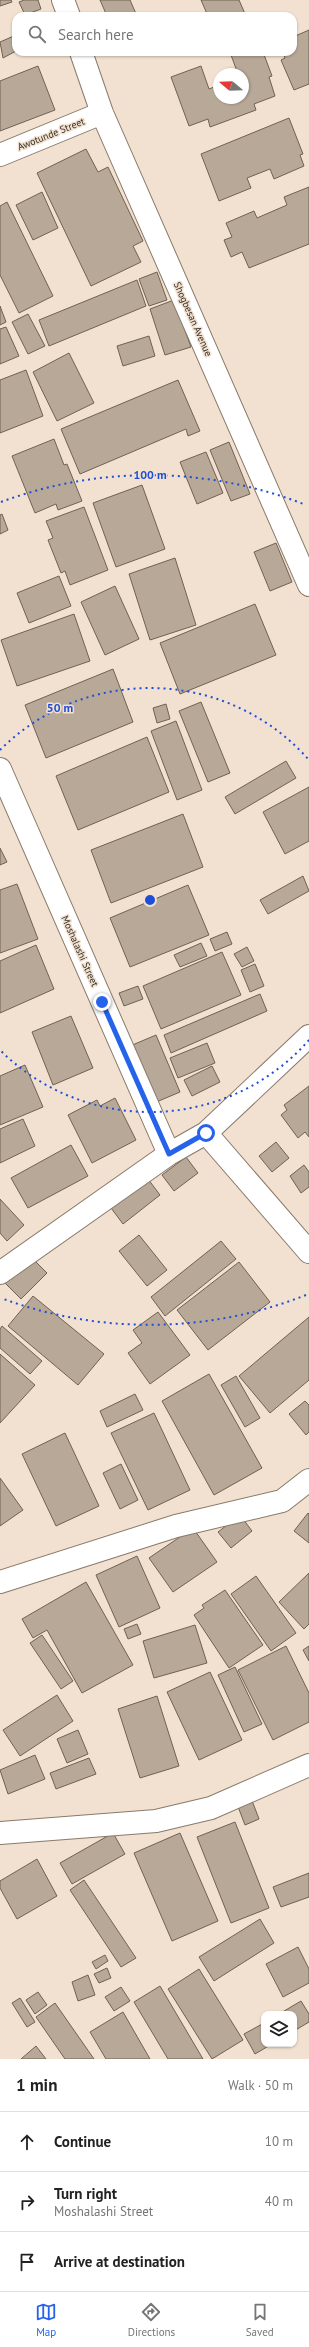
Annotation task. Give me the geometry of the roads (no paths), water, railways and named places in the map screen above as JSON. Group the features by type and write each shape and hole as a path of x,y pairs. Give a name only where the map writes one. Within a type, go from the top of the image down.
{"street":[{"path":"63,0 68,12"},
{"name":"Shogbesan Avenue","path":"82,56 102,113 309,585"},
{"name":"Awotunde Street","path":"0,155 102,113"},
{"name":"Moshalashi Street","path":"0,769 169,1154"},
{"path":"0,1273 169,1154 206,1133 309,1036"},
{"path":"206,1133 309,1252"},
{"path":"0,1582 176,1526 282,1501 309,1480"},
{"path":"0,1833 162,1819 211,1808 309,1765"}]}
